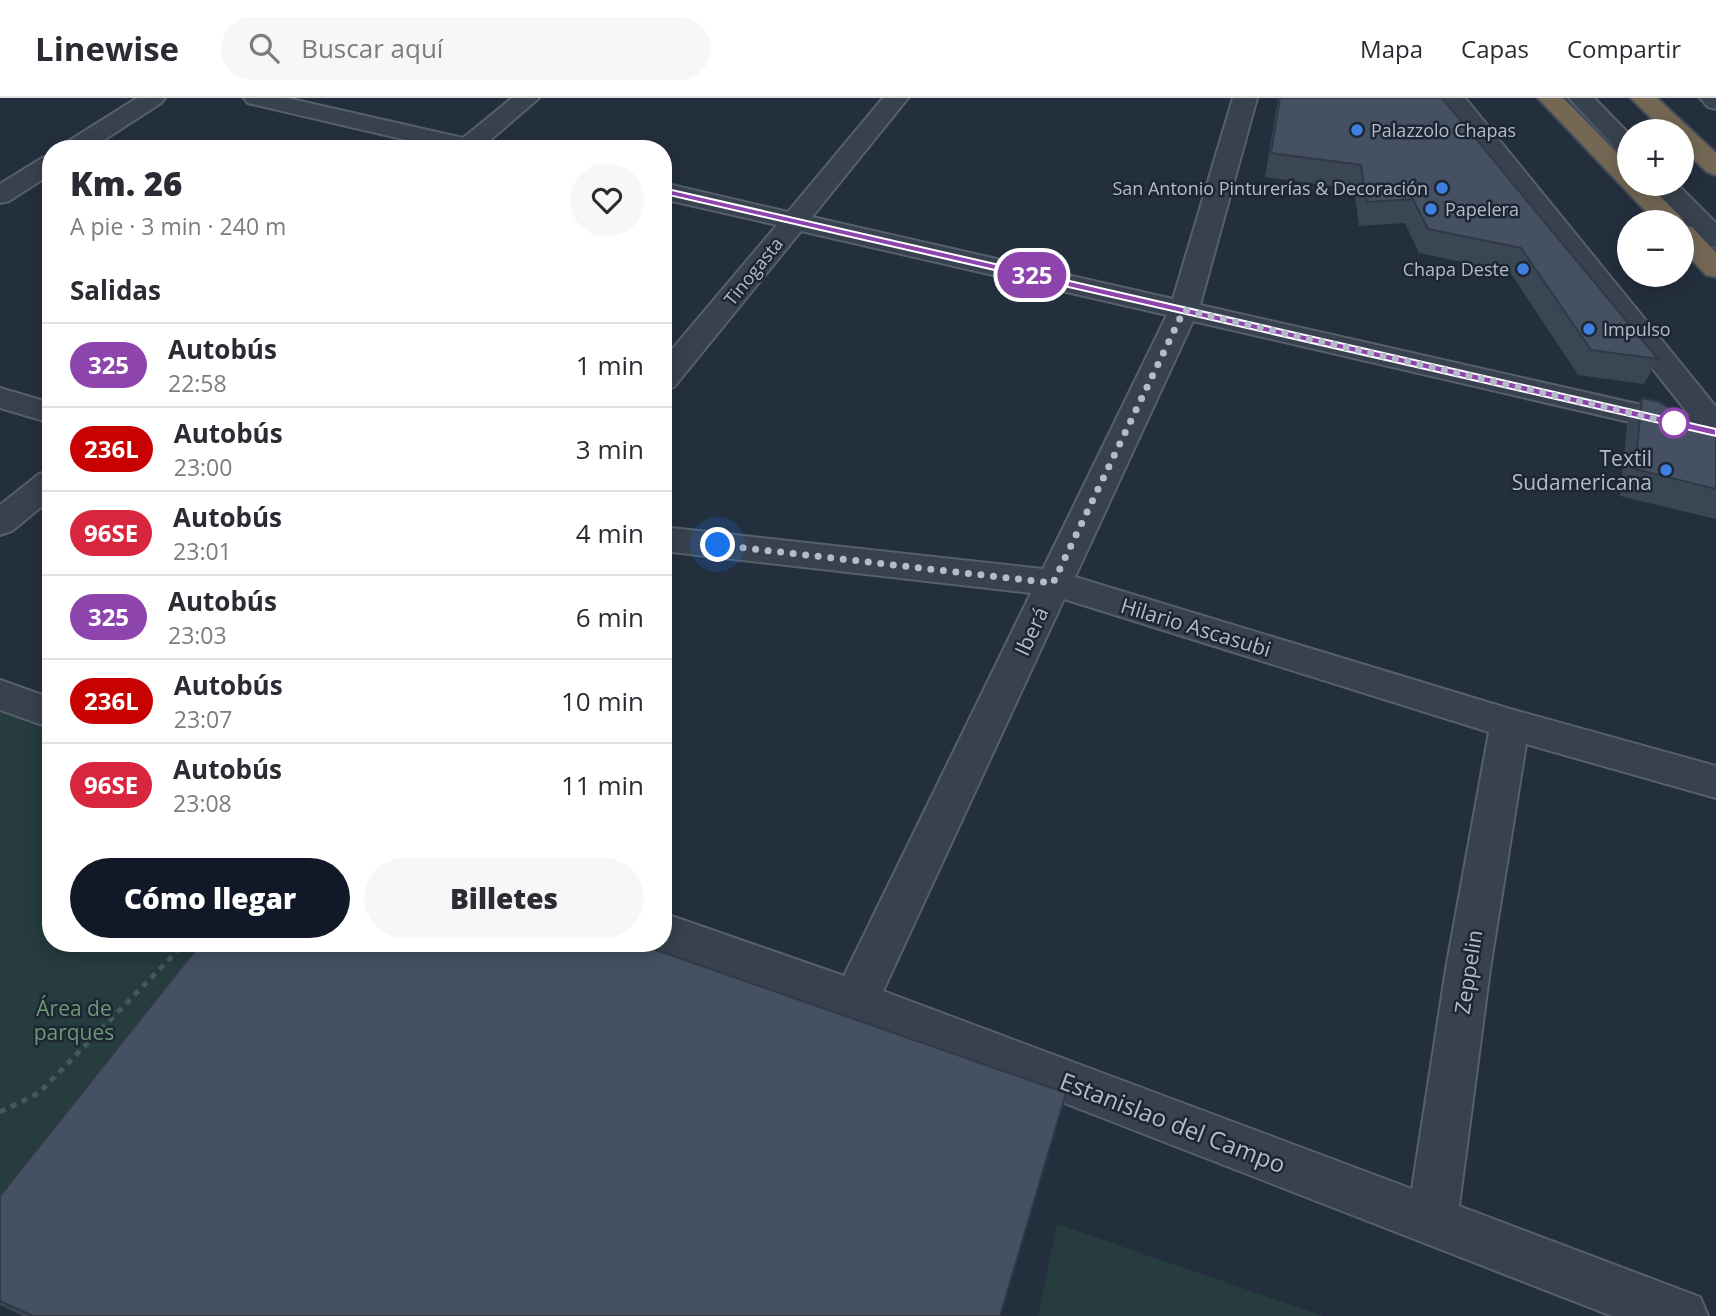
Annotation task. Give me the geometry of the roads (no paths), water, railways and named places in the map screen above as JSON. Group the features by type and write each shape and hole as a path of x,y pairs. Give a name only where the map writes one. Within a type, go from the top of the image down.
{"highway":[{"path":"1550,98 1617,168"},
{"path":"1643,98 1665,119"},
{"path":"1694,146 1716,167"},
{"path":"1645,196 1659,210"},
{"path":"1694,246 1716,269"}],"street":[{"path":"87,140 153,98"},
{"path":"256,98 436,140"},
{"path":"479,140 527,98"},
{"name":"Tinogasta","path":"672,369 896,98"},
{"name":"Iberá","path":"855,1001 1184,310 1245,98"},
{"path":"1452,98 1716,430"},
{"path":"1581,98 1617,136"},
{"path":"1604,98 1624,119"},
{"path":"1712,98 1716,102"},
{"path":"0,195 42,169"},
{"path":"1694,191 1716,214"},
{"path":"672,193 1716,430"},
{"path":"1675,196 1716,239"},
{"path":"0,398 42,410"},
{"path":"0,523 42,488"},
{"name":"Hilario Ascasubi","path":"672,540 1053,583 1510,724 1716,782"},
{"path":"0,695 42,710"},
{"name":"Zeppelin","path":"1432,1221 1468,969 1510,724"},
{"name":"Estanislao del Campo","path":"672,935 855,1001 1681,1316"}],"place":[{"name":"Palazzolo Chapas","path":"1357,130"},
{"name":"San Antonio Pinturerías & Decoración","path":"1442,188"},
{"name":"Papelera","path":"1431,209"},
{"name":"Chapa Deste","path":"1523,269"},
{"name":"Impulso","path":"1589,329"},
{"name":"Textil Sudamericana","path":"1666,470"}],"park label":[{"name":"Área de parques","path":"74,1020"}]}
